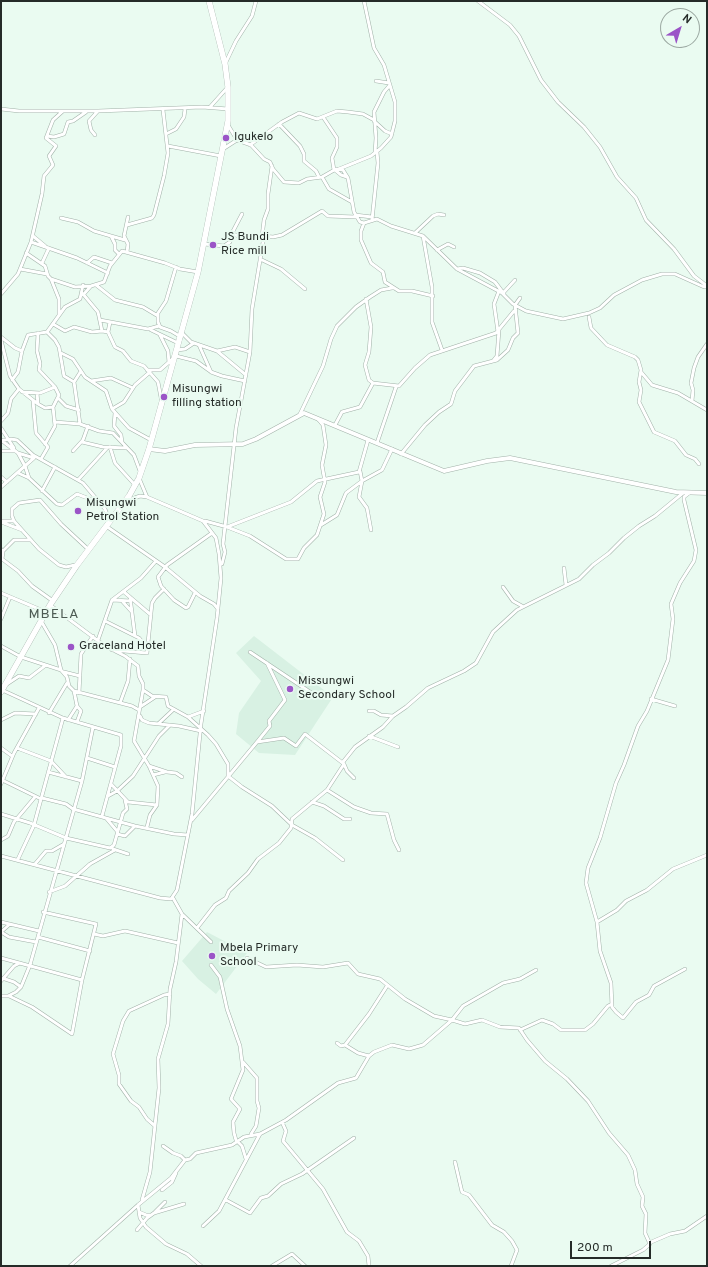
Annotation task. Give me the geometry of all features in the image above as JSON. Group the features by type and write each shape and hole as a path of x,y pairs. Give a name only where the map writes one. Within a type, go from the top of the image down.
{"highway":[{"path":"3,689 46,612 77,565 135,486 149,449 177,353 198,272 222,156 227,124 228,88 225,64 209,1"}],"street":[{"path":"225,64 236,41 252,16 256,1"},
{"path":"227,124 237,140 256,149 264,159 270,162 280,178 287,183 299,183 307,179 320,177 376,152 392,134 396,107 384,65 374,48 364,1"},
{"path":"478,1 510,25 519,36 541,80 558,102 584,127 600,147 617,177 636,198 646,220 674,249 694,276 707,286"},
{"path":"376,80 390,84"},
{"path":"372,219 378,163 374,120 376,108 390,84"},
{"path":"210,107 228,88"},
{"path":"1,109 19,112 162,110 210,107 228,109"},
{"path":"166,134 176,129 183,120 185,108"},
{"path":"127,225 153,216 164,176 168,146 162,110"},
{"path":"1,294 14,280 31,242 42,194 44,176 53,166 49,156 56,146 46,140 46,136 53,120 63,111"},
{"path":"46,136 54,137 64,134 68,122 73,121 87,111"},
{"path":"95,135 91,130 89,121 98,111"},
{"path":"250,145 279,124 299,113 314,118 323,117 338,111 363,114 374,120 385,131 392,134"},
{"path":"323,117 337,138 337,147 332,158 334,170 341,175 348,177"},
{"path":"279,124 300,146 304,154 304,161 316,171 330,189 352,202"},
{"path":"223,149 237,140"},
{"path":"168,146 222,156"},
{"path":"173,898 177,890 191,822 201,730 218,609 221,568 225,552 224,539 239,408 250,352 252,309 260,259 264,220 268,209 268,194 272,166"},
{"path":"339,169 348,177 355,216 360,222 364,223"},
{"path":"231,236 233,234 254,240 263,236 273,237 282,235 322,211 328,216 355,216 380,220 390,226 416,232 423,236 457,269 504,294"},
{"path":"204,244 224,246 230,242 231,236 242,214"},
{"path":"416,232 433,216 438,214 444,215"},
{"path":"127,252 128,244 124,236 128,217"},
{"path":"61,218 74,221 94,232 125,240"},
{"path":"372,219 364,223 360,236 368,258 372,264 383,272 385,282 392,288 399,291 412,291 433,296"},
{"path":"33,236 47,248"},
{"path":"111,236 115,244 115,250 119,254"},
{"path":"423,236 433,296 432,322 442,350"},
{"path":"115,244 121,239"},
{"path":"31,242 71,255 108,273"},
{"path":"437,250 448,244 454,247"},
{"path":"42,263 47,248"},
{"path":"51,279 73,287 91,286 104,282 112,263 122,251 198,272"},
{"path":"26,253 47,268 47,274 51,279 59,298 59,317"},
{"path":"87,263 94,257 112,263"},
{"path":"260,259 281,269 305,289"},
{"path":"159,326 158,316 166,301 176,267"},
{"path":"457,269 463,268 480,274 494,282 515,305 526,311 566,318 595,310 614,295 642,280 662,274 675,274 704,287 707,286"},
{"path":"20,269 47,274"},
{"path":"504,294 515,280"},
{"path":"96,285 115,300 143,307 158,316"},
{"path":"82,296 83,286"},
{"path":"12,380 18,372 22,351 28,335 47,332 68,305 79,300 91,286"},
{"path":"300,414 323,366 335,328 366,299 382,290 392,288"},
{"path":"493,361 498,349 498,331 494,304 499,291"},
{"path":"82,296 98,312 102,331"},
{"path":"401,454 425,425 439,412 451,404 455,392 471,369 478,365 493,361 506,352 513,338 518,333 518,324 514,311 515,305 520,298"},
{"path":"366,299 371,327 369,352 365,362 369,380 373,383 396,387"},
{"path":"377,444 396,387 399,386 426,358 442,350 498,331 514,311"},
{"path":"589,317 591,328 607,345 637,358 641,372 652,385 678,394 707,410"},
{"path":"100,320 151,330 160,335 181,338 218,351 246,375"},
{"path":"110,322 108,332 116,348 123,351 132,361 144,366 160,385 161,405"},
{"path":"54,324 65,331 74,327 92,332 108,332"},
{"path":"151,330 159,326 173,332 181,338"},
{"path":"173,332 184,326"},
{"path":"47,332 55,340 61,353 64,376 74,382"},
{"path":"38,333 37,351 40,370 59,395 53,407 56,422 45,444"},
{"path":"160,335 168,351 169,363"},
{"path":"1,337 15,348 22,351"},
{"path":"1,340 8,371 12,380 20,390 33,401 47,408 53,407"},
{"path":"112,409 124,402 138,381 148,371 160,370 169,363 177,353 185,350 194,343"},
{"path":"693,402 691,383 694,368 698,357 707,344"},
{"path":"199,345 205,356 210,371"},
{"path":"218,351 235,347 250,352"},
{"path":"61,353 72,360 91,381 106,392 112,409 131,430 151,440"},
{"path":"177,353 201,363 210,371 222,376 245,381"},
{"path":"201,363 205,356"},
{"path":"80,424 74,382 81,371"},
{"path":"641,372 638,380 641,390 639,402 654,432 675,441 686,455 695,459 699,464"},
{"path":"91,381 111,378 133,388"},
{"path":"335,425 342,412 360,407 373,383"},
{"path":"20,390 37,393 54,387"},
{"path":"1,422 8,413 11,399 20,390"},
{"path":"37,393 38,404"},
{"path":"58,398 66,406 79,410"},
{"path":"1,487 25,466 48,451 48,447 36,434 33,401"},
{"path":"115,413 114,426 121,435 122,442"},
{"path":"149,449 165,451 195,445 235,446 253,441 300,414 308,413 377,444 444,471 487,461 510,458 683,493 707,493"},
{"path":"124,502 140,496 147,497 203,521 226,527 250,536 286,559 296,560 317,535 322,526 324,512 320,494 324,479 322,465 326,445 324,428 318,418"},
{"path":"56,422 80,424 99,431 113,433 128,448 136,459 147,497"},
{"path":"73,451 82,442 88,426"},
{"path":"1,428 25,466 29,478"},
{"path":"2,440 17,440 38,458"},
{"path":"2,440 16,451"},
{"path":"368,440 360,471 362,481 360,499 367,508 370,530"},
{"path":"82,442 109,447 128,448"},
{"path":"78,480 109,447"},
{"path":"109,447 115,463 135,486"},
{"path":"322,526 337,515 344,496 362,481 380,471 392,449"},
{"path":"1,451 16,451 38,458 78,480 87,487 107,512 108,524 165,567 195,592 214,604 218,609"},
{"path":"47,463 51,473"},
{"path":"42,491 55,467"},
{"path":"226,527 291,502 314,483 324,479 360,471"},
{"path":"18,473 29,478 42,491 60,505 67,502 77,494 100,504"},
{"path":"1,477 7,482"},
{"path":"197,928 215,905 226,898 229,891 248,873 258,859 279,844 292,825 292,819 327,790 356,747 428,688 464,671 476,663 493,632 522,606 543,598 579,579 624,538 655,516 683,493"},
{"path":"685,969 667,977 654,986 649,995 636,1002 623,1018 616,1012 612,1004 611,983 600,950 597,922 587,888 588,868 600,838 616,783 638,726 644,717 668,660 673,620 671,604 678,586 690,567 695,554 684,500 684,497 689,493"},
{"path":"77,565 66,567 59,565 31,540 14,521 12,509 19,503 40,500 61,524 89,550"},
{"path":"1,522 14,521"},
{"path":"203,521 212,533 219,549 221,568"},
{"path":"1,522 22,530"},
{"path":"195,592 188,607 186,608 164,589 158,579 165,567 212,533"},
{"path":"219,549 224,539"},
{"path":"31,540 14,540 2,550 2,559 18,571 32,586 52,603 98,640 112,650 130,659 138,666 139,676 144,690 134,741 149,766 158,786 157,805 150,816 146,827"},
{"path":"98,640 112,600 141,578 156,561"},
{"path":"564,568 566,585"},
{"path":"503,587 513,601 522,606"},
{"path":"112,650 147,653 153,600 164,589"},
{"path":"124,592 151,615"},
{"path":"1,593 46,612"},
{"path":"1,619 10,597"},
{"path":"112,600 123,602 132,600"},
{"path":"132,600 135,636"},
{"path":"123,602 132,612"},
{"path":"1,606 6,609"},
{"path":"41,621 55,645 62,671 67,677 67,683 49,712"},
{"path":"105,621 142,640 148,649"},
{"path":"79,693 81,654 93,636"},
{"path":"1,646 21,657 80,676"},
{"path":"250,652 316,696"},
{"path":"120,703 129,677 130,659"},
{"path":"191,822 270,726 269,721 285,700 267,663"},
{"path":"46,665 29,678 19,676 3,689 39,708 68,720 121,735 121,746 102,816"},
{"path":"67,683 74,691 79,693 135,707 139,710 144,722 201,730"},
{"path":"144,690 149,695"},
{"path":"68,720 76,706 74,691"},
{"path":"142,696 149,695 166,697 167,705 188,717 216,744 228,764 228,776"},
{"path":"139,710 157,697"},
{"path":"651,699 675,706"},
{"path":"76,706 81,711 77,722"},
{"path":"39,708 13,754 2,779 35,797 66,804 73,809 135,826 146,827 174,834 188,835"},
{"path":"158,724 174,709"},
{"path":"369,710 374,711 381,716 392,716"},
{"path":"188,717 204,711"},
{"path":"1,720 15,713 36,714"},
{"path":"18,859 34,825 63,718"},
{"path":"108,796 117,791 133,776 159,736 170,725"},
{"path":"1,996 14,994 21,987 30,965 43,912 57,871 82,781 93,726"},
{"path":"256,742 284,738 296,746 305,734 344,763 347,771 354,778"},
{"path":"369,736 398,747"},
{"path":"1,748 13,754"},
{"path":"17,748 55,763"},
{"path":"52,756 55,763 66,776"},
{"path":"87,758 110,764 115,767"},
{"path":"110,764 116,762"},
{"path":"149,766 167,772"},
{"path":"48,772 82,781"},
{"path":"153,775 176,772 182,777"},
{"path":"228,776 242,787 272,806 292,825 315,838 343,860"},
{"path":"111,784 125,800 130,803 157,805"},
{"path":"327,790 354,807 371,813 387,814 394,840 399,850"},
{"path":"1,840 8,836 14,824 35,797"},
{"path":"49,892 65,886 90,864 113,849 123,813 127,809 125,800"},
{"path":"312,802 324,806 344,819 350,819"},
{"path":"1,814 66,838 128,854"},
{"path":"106,818 117,832 125,836 135,826"},
{"path":"117,821 119,827"},
{"path":"35,864 46,851 52,851 64,844"},
{"path":"597,922 617,910 626,901 647,890 673,869 707,855"},
{"path":"1,856 18,859 57,871 160,898 173,898"},
{"path":"173,898 182,914 211,942"},
{"path":"8,996 32,1008 72,1034 82,980 96,924 43,912"},
{"path":"142,1201 150,1172 159,1088 158,1060 166,1032 182,914"},
{"path":"1,922 39,931"},
{"path":"10,924 1,932 9,937 36,942"},
{"path":"94,934 103,936 125,931 178,943"},
{"path":"38,937 90,951"},
{"path":"1,958 82,980"},
{"path":"247,958 266,968 297,965 323,967 348,963 358,974 380,979 387,986 434,1016 465,1024 482,1020 500,1027 514,1027 520,1030 545,1061 567,1079 588,1101 609,1133 628,1155 635,1170 637,1184 643,1197 642,1206 646,1214 645,1233 650,1243"},
{"path":"20,963 14,966 3,980 14,982 21,987"},
{"path":"211,964 220,977 227,1009 240,1046 243,1070 231,1099 240,1109 233,1122 234,1133 245,1152 246,1159"},
{"path":"162,1190 172,1182 185,1160 190,1159 196,1153 227,1147 250,1134 260,1134 312,1103 338,1083 356,1078 369,1056 392,1045 409,1049 423,1045 452,1020 464,1006 503,983 520,979 536,970"},
{"path":"337,1043 340,1046 345,1044 369,1014 387,986"},
{"path":"155,1126 147,1119 139,1107 131,1101 119,1084 120,1075 113,1054 123,1021 129,1011 164,994 170,994"},
{"path":"520,1030 542,1020 553,1024 561,1030 585,1030 593,1024 608,1006 612,1004"},
{"path":"345,1044 358,1053 369,1056"},
{"path":"241,1056 245,1064 253,1071 253,1075 257,1078 257,1101 259,1108 256,1126 250,1134"},
{"path":"282,1122 286,1131 283,1141 323,1189 347,1232 359,1241 368,1256 369,1266"},
{"path":"203,1226 220,1211 260,1134"},
{"path":"226,1200 250,1212 261,1198 268,1196 281,1184 307,1170 354,1138"},
{"path":"163,1146 173,1153 181,1156 185,1160"},
{"path":"455,1162 462,1192 469,1195 492,1225 504,1232 512,1241 517,1250 511,1266"},
{"path":"70,1266 138,1204 176,1174"},
{"path":"137,1230 165,1202"},
{"path":"138,1204 143,1223 166,1244 187,1254 201,1266"},
{"path":"154,1213 184,1204"},
{"path":"139,1212 146,1216 150,1216"},
{"path":"611,1266 643,1250 650,1243 670,1234 685,1231 707,1216"},
{"path":"272,1266 292,1254 305,1266"}],"shaded area":[{"name":"Missungwi Secondary School","path":"254,636 333,697 295,755 259,753 236,734 239,713 261,681 236,653"},
{"path":"207,932 247,953 216,994 198,979 182,961"}],"place":[{"name":"Igukelo","path":"226,138"},
{"name":"JS Bundi Rice mill","path":"213,245"},
{"name":"Misungwi filling station","path":"164,397"},
{"name":"Misungwi Petrol Station","path":"78,511"},
{"name":"Graceland Hotel","path":"71,647"},
{"name":"Missungwi Secondary School","path":"290,689"},
{"name":"Mbela Primary School","path":"212,956"}],"district":[{"name":"MBELA","path":"54,615"}]}
